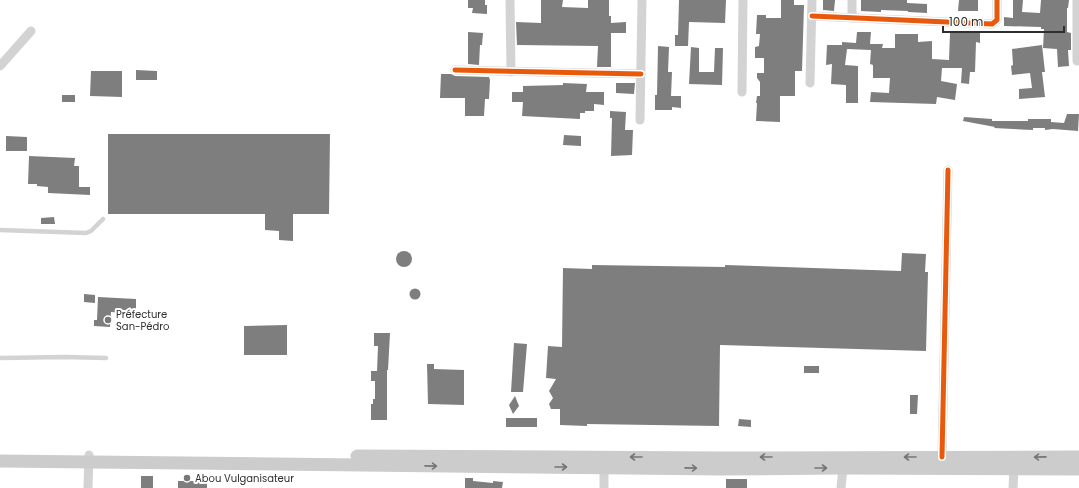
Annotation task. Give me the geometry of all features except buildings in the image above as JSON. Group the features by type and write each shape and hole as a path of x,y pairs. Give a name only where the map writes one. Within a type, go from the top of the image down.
{"main road":[{"path":"0,454 89,458 451,466 942,456 1079,457"},
{"path":"0,461 89,458"},
{"path":"604,462 721,468 1079,470"}],"street":[{"path":"510,0 511,72"},
{"path":"640,120 642,74 642,0"},
{"path":"742,92 744,0"},
{"path":"810,82 812,0"},
{"path":"852,0 852,18"},
{"path":"812,16 992,24 997,20 997,0"},
{"path":"1077,0 1077,61"},
{"path":"0,66 31,31"},
{"path":"455,70 642,74"},
{"path":"942,456 948,170"},
{"path":"88,488 89,458"},
{"path":"604,462 604,488"},
{"path":"841,488 843,468"},
{"path":"1013,488 1014,469"}],"lane":[{"path":"0,230 86,233 91,231 104,219"},
{"path":"0,358 106,358"}],"cycle path":[{"path":"812,16 992,24 997,20 997,0"},
{"path":"455,70 641,74"},
{"path":"942,457 948,170"}],"place":[{"name":"Préfecture San-Pédro","path":"108,320"},
{"name":"Abou Vulganisateur","path":"187,478"}]}
